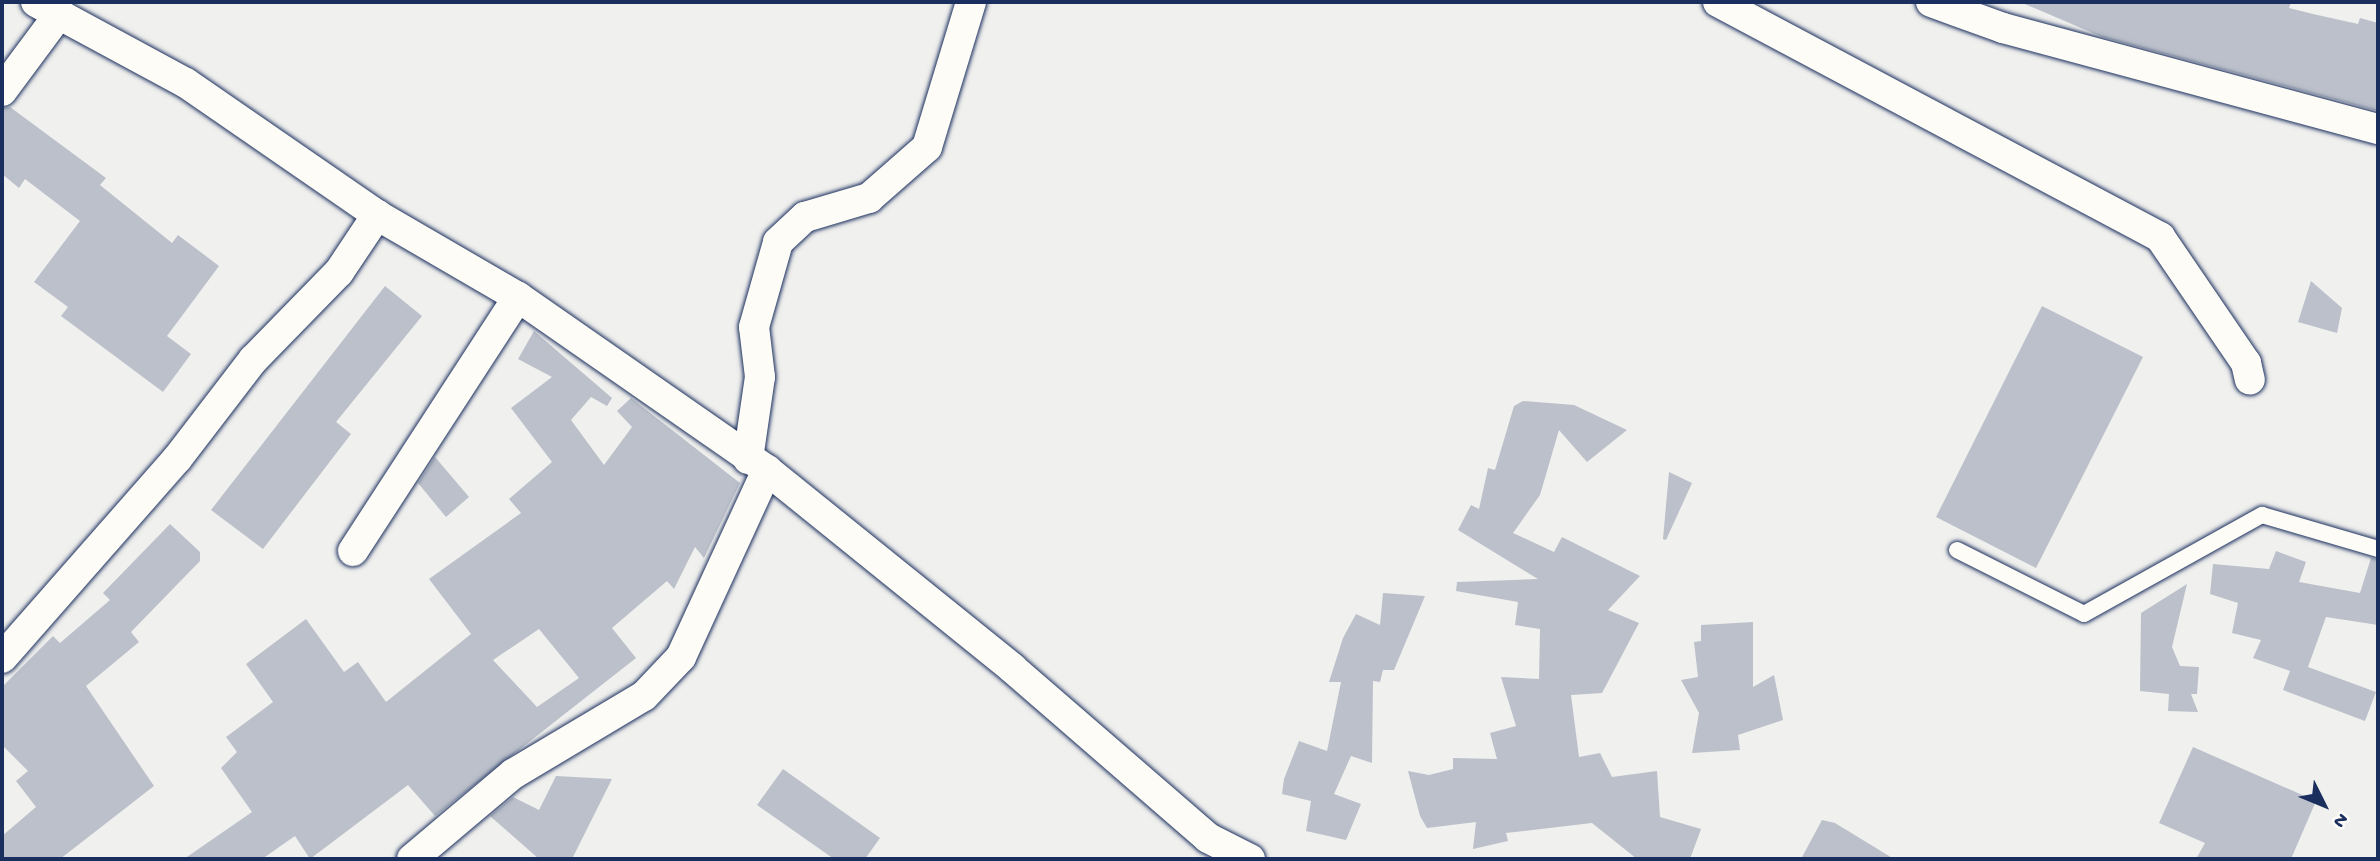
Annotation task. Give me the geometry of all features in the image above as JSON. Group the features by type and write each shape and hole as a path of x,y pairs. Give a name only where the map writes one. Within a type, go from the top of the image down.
{"street":[{"path":"412,859 513,774 644,696 681,657 758,465 760,377 754,327 778,242 805,217 869,198 927,147 971,2"},
{"path":"1718,2 2161,237 2246,363 2250,380"},
{"path":"1931,2 2003,28 2378,128"},
{"path":"2,91 48,8 186,83 377,215 518,297 758,465 1002,659 1199,831 1250,859"},
{"path":"2,658 185,449 253,360 339,272 377,215"},
{"path":"353,551 518,297"}],"lane":[{"path":"1957,550 2084,614 2262,515 2378,548"}],"building":[{"path":"2020,2 2291,2 2289,8 2313,14 2358,24 2360,18 2378,23 2378,111 2102,37"},
{"path":"10,107 106,178 100,185 172,243 178,235 219,266 167,336 191,354 163,392 61,316 68,307 34,282 80,221 25,179 19,188 2,174 2,108"},
{"path":"2311,281 2342,308 2337,333 2298,322"},
{"path":"385,286 422,316 336,422 351,434 263,549 211,510"},
{"path":"2042,306 2143,357 2036,568 1936,517"},
{"path":"534,331 612,398 607,406 591,397 571,420 604,465 632,427 617,411 631,398 740,483 704,558 695,547 674,589 667,581 612,628 636,658 435,816 408,785 310,859 295,836 262,859 184,859 252,812 221,768 237,752 226,737 273,702 246,664 306,619 344,672 358,662 386,702 471,634 429,579 521,513 509,499 552,462 511,408 552,377 518,359","holes":["539,629 579,678 537,707 493,660"]},
{"path":"1523,401 1574,405 1627,430 1587,462 1559,430 1540,495 1513,533 1554,552 1562,537 1640,576 1608,610 1639,623 1602,693 1571,695 1579,757 1600,753 1612,777 1657,771 1660,817 1701,829 1690,859 1637,859 1592,823 1506,833 1508,841 1473,849 1476,822 1427,828 1420,816 1408,771 1429,775 1453,769 1453,758 1497,759 1490,733 1516,726 1501,677 1539,679 1540,629 1515,625 1518,602 1456,591 1457,582 1538,579 1458,530 1471,505 1479,509 1488,468 1495,470 1514,406"},
{"path":"435,457 469,497 446,517 418,483"},
{"path":"1669,472 1692,483 1666,540 1663,539"},
{"path":"170,524 200,552 200,561 131,632 139,642 86,686 154,786 60,859 2,859 2,836 36,807 16,781 28,771 2,745 2,687 53,636 60,643 110,600 103,593"},
{"path":"2276,551 2306,562 2299,582 2360,593 2371,558 2378,559 2378,625 2326,617 2308,667 2376,692 2365,721 2283,690 2290,671 2253,658 2261,640 2232,633 2238,603 2210,594 2213,564 2269,569"},
{"path":"2187,584 2172,647 2180,666 2199,667 2197,694 2191,694 2198,712 2168,711 2169,694 2140,691 2141,613"},
{"path":"1383,593 1425,596 1394,670 1383,670 1380,682 1373,681 1372,763 1351,756 1334,794 1361,804 1346,840 1306,831 1311,801 1282,794 1284,779 1299,741 1327,751 1341,682 1329,682 1343,638 1356,614 1380,625"},
{"path":"1753,622 1753,687 1774,675 1783,720 1738,735 1740,750 1692,753 1699,713 1681,680 1698,677 1694,642 1701,641 1701,625"},
{"path":"2193,747 2316,801 2291,859 2196,859 2205,843 2159,823"},
{"path":"783,769 880,838 865,859 834,859 757,805"},
{"path":"556,776 612,779 572,859 539,859 490,816 513,797 539,810"},
{"path":"1822,820 1835,823 1894,859 1801,859"}]}
